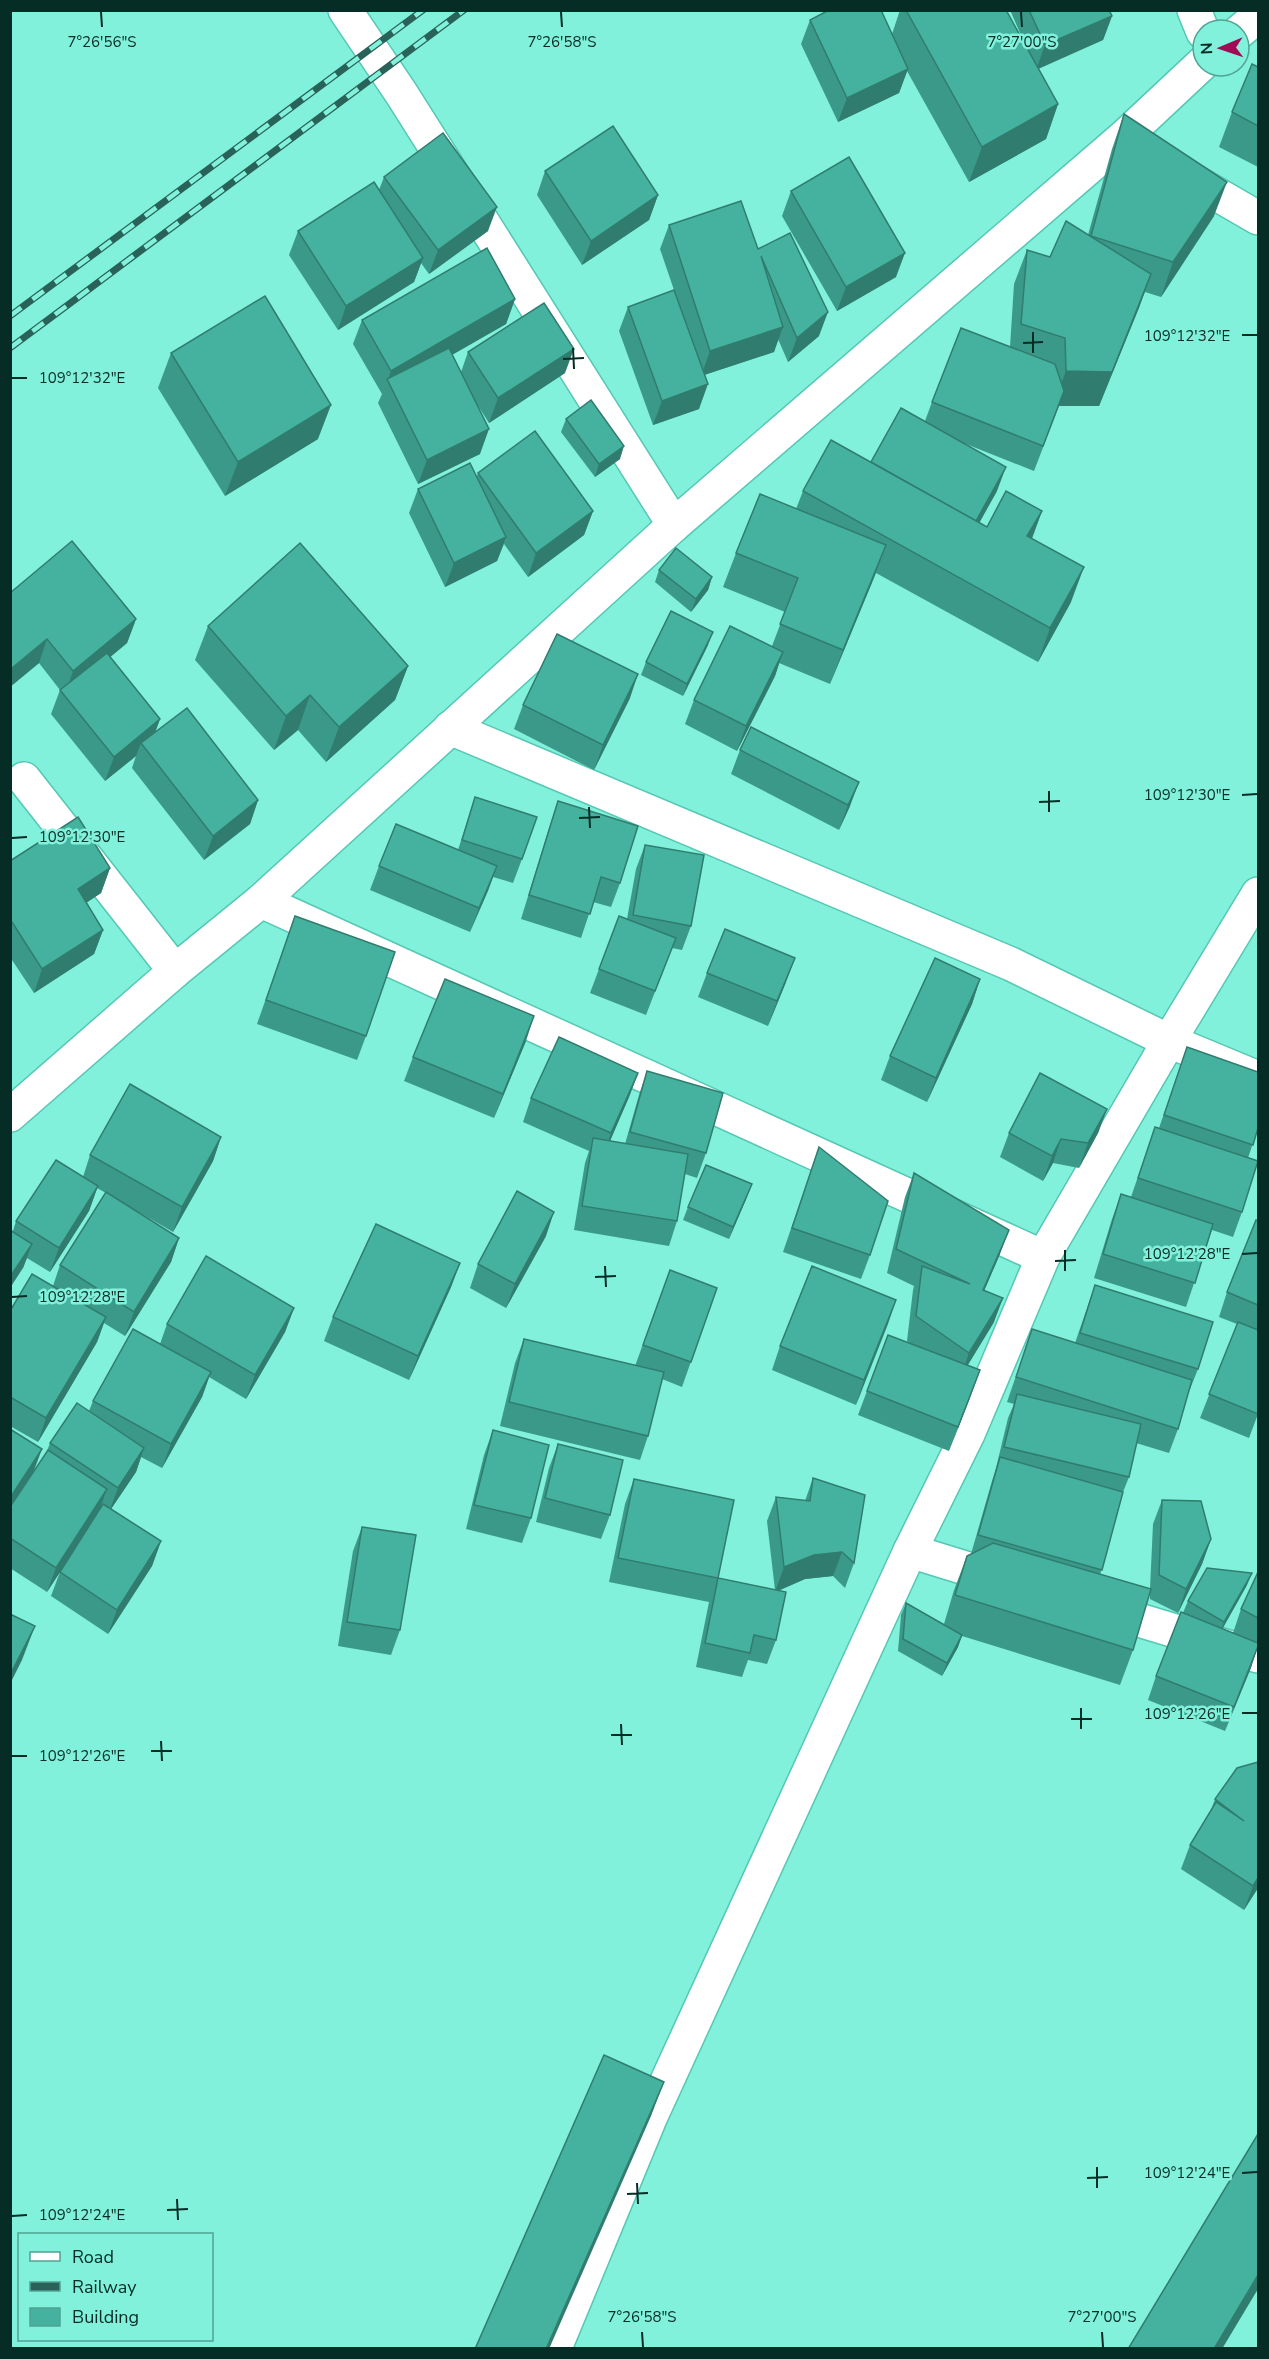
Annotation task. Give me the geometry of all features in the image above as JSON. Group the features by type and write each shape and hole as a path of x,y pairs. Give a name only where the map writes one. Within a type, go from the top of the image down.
{"street":[{"path":"345,10 407,103 674,525"},
{"path":"10,1115 175,971 261,901 674,525 1124,137 1191,74"},
{"path":"1124,137 1198,185 1258,218"},
{"path":"450,728 1011,964 1169,1041 1258,1078"},
{"path":"24,779 175,971"},
{"path":"555,2349 651,2116 910,1551 968,1434 1043,1257 1258,894"},
{"path":"261,901 1043,1257"},
{"path":"910,1551 1034,1588"},
{"path":"1068,1599 1258,1656"}],"building":[{"path":"829,10 881,10 908,69 847,98 810,20"},
{"path":"906,10 1006,10 1058,104 982,147"},
{"path":"1029,10 1109,10 1112,16 1045,45"},
{"path":"1252,64 1258,67 1258,126 1232,112 1246,78 1251,78"},
{"path":"1124,114 1227,182 1173,262 1091,236"},
{"path":"613,126 658,195 591,241 545,171"},
{"path":"443,133 497,207 438,250 384,177"},
{"path":"849,157 905,253 846,287 791,191"},
{"path":"374,182 423,258 346,306 298,231"},
{"path":"741,201 758,249 790,233 828,312 797,338 761,256 783,327 710,351 669,225"},
{"path":"1066,221 1151,274 1112,372 1066,371 1065,338 1021,324 1027,250 1050,257"},
{"path":"487,248 515,299 391,371 362,320"},
{"path":"674,290 708,384 662,401 628,307"},
{"path":"265,296 331,405 238,462 171,353"},
{"path":"544,303 574,349 498,398 468,352"},
{"path":"961,328 1055,364 1064,391 1043,446 932,402"},
{"path":"449,348 489,429 427,460 387,379"},
{"path":"591,400 624,446 599,464 566,419"},
{"path":"901,408 1006,467 976,521 871,462"},
{"path":"535,431 593,511 536,553 478,473"},
{"path":"831,440 987,527 1006,491 1042,511 1027,536 1084,567 1050,628 803,491"},
{"path":"470,463 506,537 454,563 418,489"},
{"path":"760,494 886,545 843,650 780,624 798,578 736,553"},
{"path":"72,541 136,619 73,671 47,639 12,668 10,667 10,593"},
{"path":"300,543 408,666 339,727 310,695 286,716 208,626"},
{"path":"676,548 712,577 696,599 659,570"},
{"path":"671,611 713,632 687,684 646,662"},
{"path":"730,626 783,652 746,726 694,700"},
{"path":"557,634 638,674 603,745 523,705"},
{"path":"107,653 160,719 114,757 60,690"},
{"path":"187,708 258,800 213,836 141,743"},
{"path":"751,727 859,782 848,805 740,750"},
{"path":"475,797 537,817 522,859 462,840"},
{"path":"558,801 638,826 620,883 601,877 590,914 529,895"},
{"path":"78,817 110,868 78,889 103,930 42,969 10,919 10,861"},
{"path":"396,824 497,866 479,908 379,866"},
{"path":"645,845 704,855 691,926 633,915"},
{"path":"295,916 395,952 366,1036 266,1000"},
{"path":"619,916 676,938 655,991 599,969"},
{"path":"725,929 795,958 777,1001 707,973"},
{"path":"935,958 980,979 936,1078 890,1056"},
{"path":"445,979 534,1016 503,1094 413,1057"},
{"path":"559,1037 638,1073 611,1133 531,1098"},
{"path":"1187,1047 1258,1072 1258,1128 1253,1145 1164,1115"},
{"path":"647,1071 723,1093 706,1153 630,1132"},
{"path":"1040,1073 1107,1109 1088,1143 1061,1139 1052,1156 1009,1133"},
{"path":"130,1084 221,1137 182,1207 90,1155"},
{"path":"1155,1127 1258,1161 1242,1212 1138,1178"},
{"path":"593,1138 688,1154 677,1221 582,1206"},
{"path":"819,1147 888,1201 870,1255 792,1228"},
{"path":"56,1160 98,1186 59,1248 16,1221"},
{"path":"706,1165 752,1184 733,1227 688,1207"},
{"path":"914,1173 1009,1230 983,1290 1003,1298 969,1353 916,1316 922,1266 970,1284 896,1249"},
{"path":"517,1191 554,1212 515,1284 478,1264"},
{"path":"106,1192 179,1238 134,1312 60,1265"},
{"path":"1121,1194 1213,1224 1195,1283 1103,1254"},
{"path":"1256,1220 1258,1221 1258,1305 1227,1292"},
{"path":"376,1224 460,1263 418,1356 333,1317"},
{"path":"10,1230 32,1244 10,1277"},
{"path":"206,1256 294,1308 255,1375 167,1324"},
{"path":"812,1266 896,1300 864,1380 780,1346"},
{"path":"670,1270 717,1288 691,1362 643,1345"},
{"path":"32,1274 106,1317 46,1418 10,1397 10,1311"},
{"path":"1095,1285 1213,1322 1198,1369 1080,1333"},
{"path":"1238,1322 1258,1330 1258,1414 1209,1394"},
{"path":"133,1329 211,1372 171,1444 93,1401"},
{"path":"1032,1329 1192,1380 1178,1429 1016,1377"},
{"path":"888,1335 980,1370 958,1427 867,1391"},
{"path":"524,1339 664,1372 648,1436 509,1402"},
{"path":"1017,1394 1141,1424 1129,1477 1004,1447"},
{"path":"77,1403 144,1448 118,1488 50,1443"},
{"path":"10,1429 42,1449 10,1498"},
{"path":"493,1430 549,1445 531,1518 474,1505"},
{"path":"558,1444 623,1460 610,1515 545,1498"},
{"path":"48,1450 107,1489 56,1568 10,1538 10,1507"},
{"path":"1000,1457 1123,1492 1102,1570 978,1535"},
{"path":"813,1478 865,1495 854,1563 842,1552 814,1555 784,1567 776,1497 810,1501"},
{"path":"634,1479 734,1500 718,1578 618,1558"},
{"path":"1162,1500 1201,1501 1211,1539 1186,1589 1159,1575"},
{"path":"103,1504 161,1541 117,1610 60,1572"},
{"path":"362,1527 416,1535 400,1630 347,1622"},
{"path":"993,1543 1151,1589 1133,1650 955,1595 967,1556"},
{"path":"1207,1568 1252,1573 1224,1622 1188,1601"},
{"path":"1258,1572 1258,1618 1241,1609"},
{"path":"718,1578 786,1592 776,1640 754,1635 750,1653 705,1643"},
{"path":"906,1603 962,1635 947,1663 903,1639"},
{"path":"1181,1612 1258,1643 1234,1707 1156,1676"},
{"path":"10,1614 35,1626 10,1675"},
{"path":"1258,1762 1258,1878 1253,1886 1190,1845 1216,1802 1244,1821 1215,1799 1237,1768"},
{"path":"604,2055 664,2082 546,2349 475,2349"},
{"path":"1258,2134 1258,2275 1214,2349 1128,2349"}],"railway":[{"path":"10,316 423,10"},
{"path":"10,348 464,10"}]}
